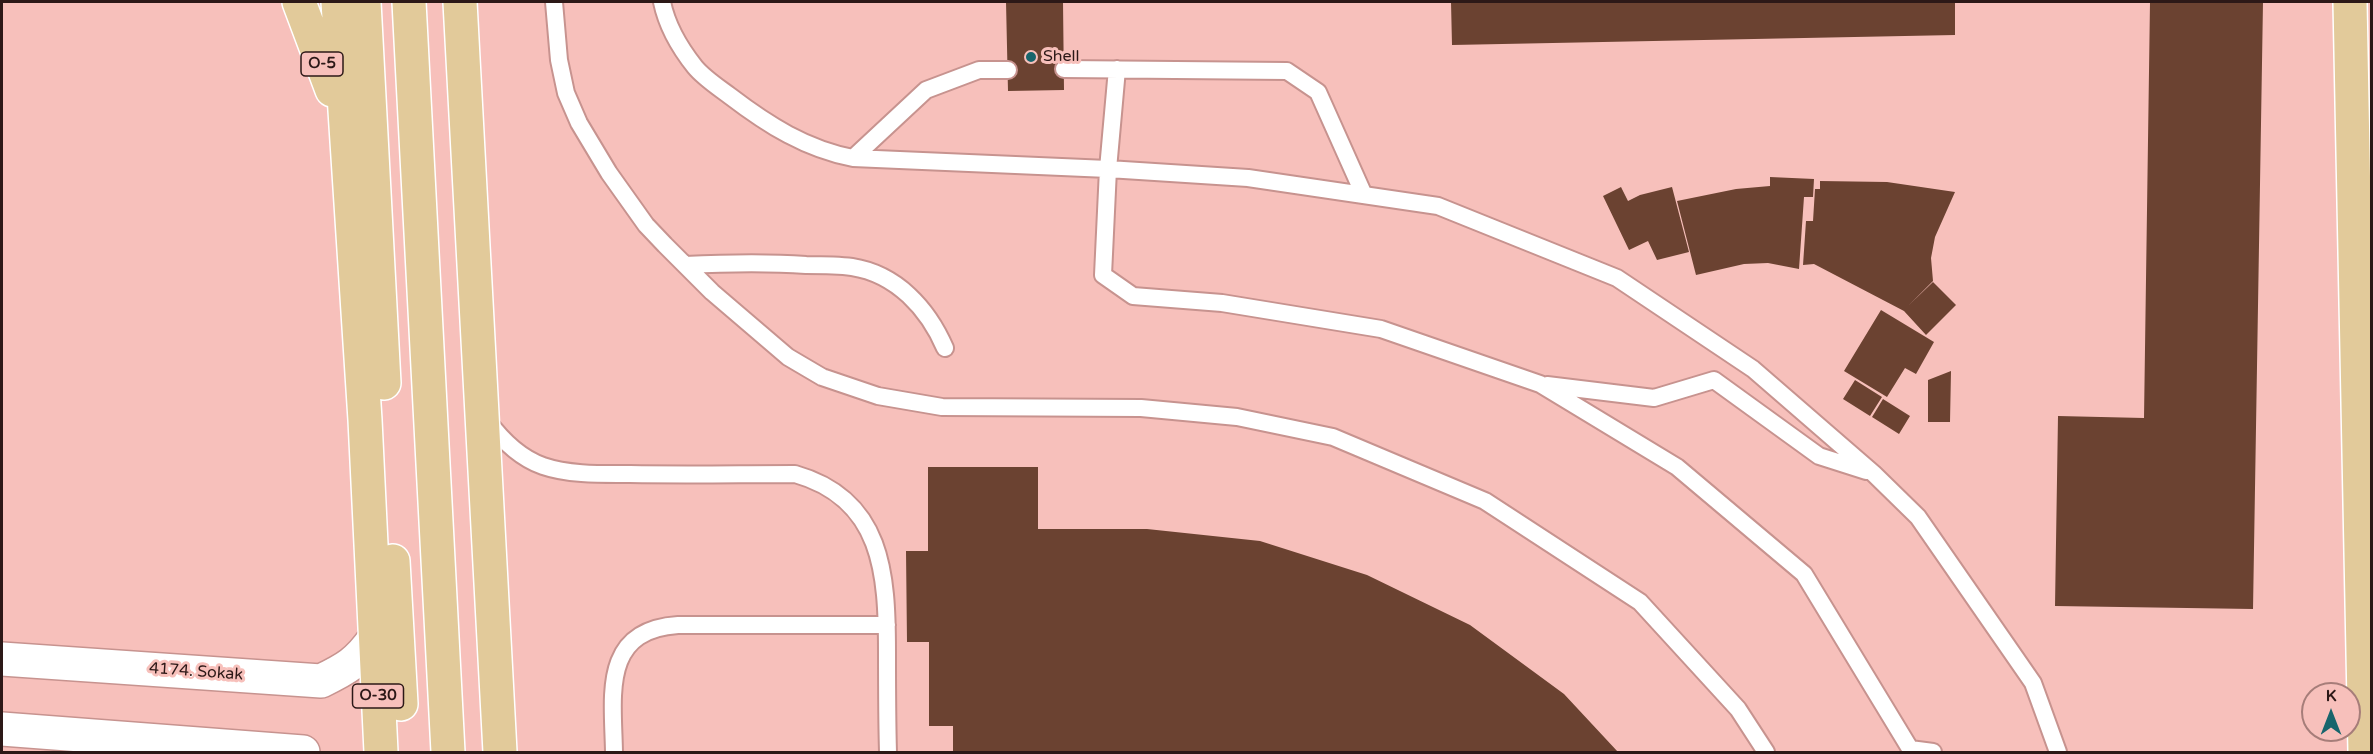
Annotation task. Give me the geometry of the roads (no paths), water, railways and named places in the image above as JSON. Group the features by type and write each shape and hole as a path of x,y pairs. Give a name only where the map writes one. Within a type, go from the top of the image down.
{"main road":[{"name":"O-5","path":"299,2 344,126"},
{"path":"338,2 364,420 374,639"},
{"path":"364,2 403,753"},
{"path":"409,2 448,753"},
{"path":"460,2 500,753"},
{"path":"2349,2 2366,753"},
{"name":"4174. Sokak","path":"2,659 321,681 350,668 374,639"},
{"name":"O-30","path":"374,639 381,753"},
{"path":"2,729 303,753"}],"lane":[{"path":"662,2 666,21 683,51 708,79 768,123 805,144 829,153 853,158 1108,169 1248,178 1438,206 1617,278 1753,369 1873,472 1918,517 2032,683 2058,753"},
{"path":"553,3 559,60 566,93 579,123 609,173 646,225 712,292 788,357 822,376 878,396 942,407 1141,408 1237,417 1333,436 1485,501 1640,602 1738,710 1766,753"},
{"path":"1064,69 1287,71 1318,92 1364,195"},
{"path":"1117,69 1108,169 1103,274 1133,296 1222,303 1381,329 1540,384 1654,398 1714,380 1819,456 1873,472"},
{"path":"853,158 926,90 979,70 1008,70"},
{"path":"685,265 762,262 853,267 871,273 905,292 922,308 936,327 945,348"},
{"path":"1540,384 1677,467 1804,574 1911,751 1933,753"},
{"path":"483,413 500,436 515,449 542,466 554,469 604,474 795,474 812,478 847,501 857,511 866,526 881,566 887,601 888,753"},
{"path":"614,753 613,679 616,666 630,644 643,632 660,626 678,625 887,626"}],"place":[{"name":"Shell","path":"1031,57"}]}
